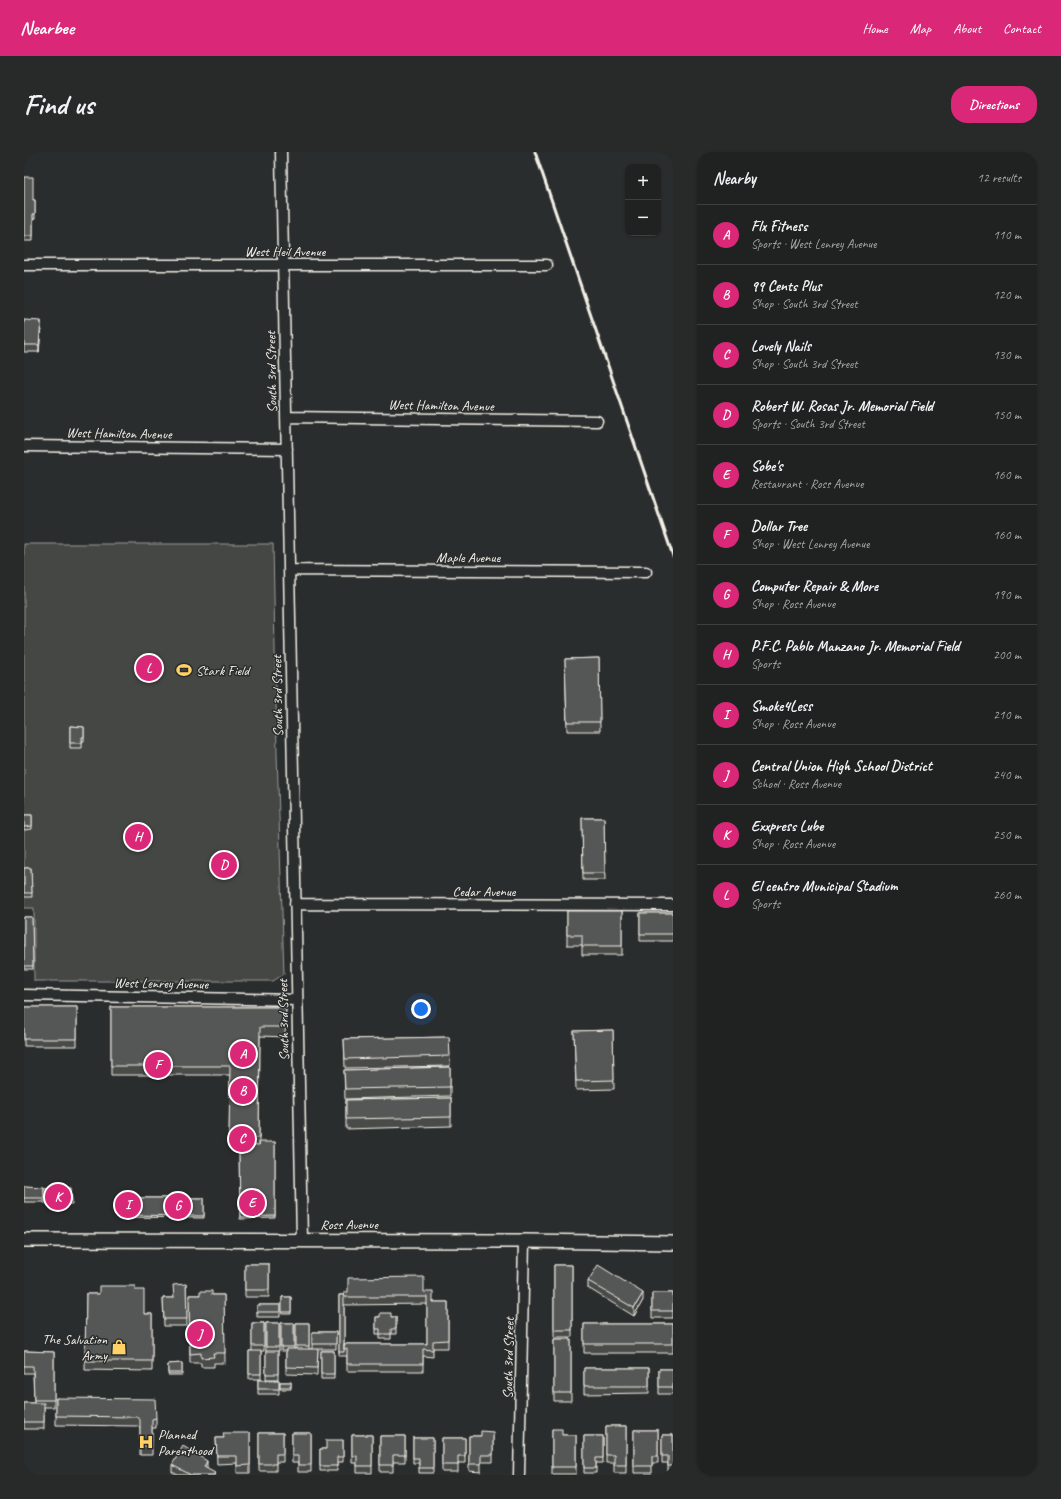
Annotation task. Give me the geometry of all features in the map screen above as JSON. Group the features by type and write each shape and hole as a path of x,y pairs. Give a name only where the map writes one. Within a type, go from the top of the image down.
{"street":[{"name":"South 3rd Street","path":"281,152 302,1240"},
{"name":"West Heil Avenue","path":"24,265 547,265"},
{"name":"West Hamilton Avenue","path":"286,418 597,421"},
{"name":"West Hamilton Avenue","path":"24,446 287,448"},
{"name":"Maple Avenue","path":"289,570 646,572"},
{"name":"Cedar Avenue","path":"295,904 673,905"},
{"name":"West Lenrey Avenue","path":"24,995 297,1000"},
{"name":"Ross Avenue","path":"24,1240 524,1241 673,1243"},
{"name":"South 3rd Street","path":"519,1475 524,1241"}],"shaded area":[{"path":"24,544 273,544 277,753 284,974 273,981 34,981 34,908 24,908"}],"building":[{"path":"24,177 33,177 33,200 35,200 35,214 33,214 33,236 24,236"},
{"path":"24,320 41,321 39,345 24,345"},
{"path":"599,658 600,722 567,722 565,659"},
{"path":"70,726 84,727 84,737 82,737 82,743 70,743"},
{"path":"24,815 32,815 32,826 24,827"},
{"path":"582,818 604,818 605,873 583,873"},
{"path":"24,868 31,868 32,893 24,893"},
{"path":"567,911 622,911 622,946 582,946 582,935 567,935"},
{"path":"640,913 673,913 673,934 640,934"},
{"path":"24,917 32,917 33,966 24,966"},
{"path":"24,1007 77,1007 77,1039 24,1039"},
{"path":"111,1007 286,1007 285,1027 260,1027 259,1138 229,1137 230,1066 111,1066"},
{"path":"613,1030 614,1080 576,1081 574,1031"},
{"path":"449,1037 450,1056 345,1059 344,1039"},
{"path":"450,1067 450,1087 345,1089 344,1070"},
{"path":"451,1098 451,1117 346,1119 346,1100"},
{"path":"260,1142 275,1142 275,1216 240,1217 239,1144 259,1145"},
{"path":"24,1186 44,1187 44,1198 24,1198"},
{"path":"44,1188 71,1188 72,1201 44,1201"},
{"path":"122,1198 204,1198 204,1216 123,1215"},
{"path":"245,1264 269,1264 269,1290 245,1290"},
{"path":"554,1265 572,1265 572,1330 554,1330"},
{"path":"598,1265 643,1293 634,1308 588,1281"},
{"path":"424,1277 424,1292 433,1292 433,1302 448,1302 448,1340 433,1341 433,1350 423,1349 423,1364 347,1364 347,1349 344,1349 344,1344 427,1344 427,1297 344,1297 344,1292 348,1292 348,1278"},
{"path":"186,1284 187,1319 164,1319 163,1298 174,1298 173,1285"},
{"name":"The Salvation Army","path":"99,1286 135,1286 135,1290 144,1290 144,1314 152,1314 152,1361 85,1361 86,1294 99,1294"},
{"path":"200,1291 212,1291 212,1295 224,1295 225,1353 213,1353 214,1357 201,1358 201,1353 190,1354 189,1295 200,1295"},
{"path":"652,1293 673,1293 673,1311 652,1311"},
{"path":"339,1295 344,1295 344,1352 339,1352"},
{"path":"282,1297 291,1297 291,1312 282,1312"},
{"path":"257,1305 280,1305 280,1312 257,1312"},
{"path":"380,1313 391,1313 391,1317 396,1317 396,1329 391,1329 391,1334 380,1334 380,1329 376,1329 376,1317 380,1317"},
{"path":"252,1323 264,1323 264,1346 252,1346"},
{"path":"266,1323 279,1323 279,1347 266,1347"},
{"path":"281,1323 294,1323 294,1347 281,1347"},
{"path":"296,1323 309,1323 309,1346 296,1346"},
{"path":"584,1324 673,1324 673,1344 584,1344"},
{"path":"312,1332 336,1332 336,1344 312,1344"},
{"path":"554,1339 571,1339 571,1393 554,1393"},
{"path":"286,1349 318,1349 317,1368 286,1367"},
{"path":"24,1351 54,1352 54,1400 34,1400 33,1366 24,1366"},
{"path":"249,1351 261,1351 261,1374 249,1374"},
{"path":"266,1351 278,1351 278,1374 266,1374"},
{"path":"321,1351 334,1351 334,1374 321,1374"},
{"path":"182,1363 182,1373 168,1373 168,1364"},
{"path":"584,1368 649,1368 649,1386 584,1386"},
{"path":"659,1369 673,1369 673,1387 659,1387"},
{"path":"258,1380 279,1380 279,1389 258,1389"},
{"path":"280,1382 291,1382 291,1387 280,1387"},
{"path":"56,1398 155,1399 156,1418 152,1419 152,1446 140,1446 140,1420 138,1417 56,1416"},
{"path":"24,1403 44,1403 44,1422 24,1422"},
{"path":"606,1426 626,1426 626,1465 614,1465 614,1455 606,1455"},
{"path":"552,1429 562,1429 562,1435 576,1435 576,1467 552,1467"},
{"path":"634,1430 658,1430 658,1456 652,1456 652,1466 634,1466"},
{"path":"481,1431 493,1432 493,1455 481,1455 481,1464 469,1464 469,1436 481,1436"},
{"path":"223,1433 250,1433 250,1465 237,1466 237,1456 217,1456 216,1438 224,1438"},
{"path":"259,1433 283,1433 283,1454 276,1454 276,1464 259,1464"},
{"path":"292,1433 311,1433 311,1465 298,1465 298,1456 292,1456"},
{"path":"352,1435 372,1435 372,1466 357,1466 357,1456 352,1456"},
{"path":"662,1435 673,1435 673,1466 668,1466 668,1456 662,1456"},
{"path":"380,1436 405,1436 405,1455 393,1455 393,1465 380,1465"},
{"path":"584,1436 603,1436 603,1458 596,1458 596,1468 584,1468"},
{"path":"413,1438 433,1438 433,1468 419,1468 419,1458 413,1458"},
{"path":"442,1438 465,1438 465,1456 458,1456 458,1465 442,1465"},
{"path":"326,1440 343,1440 343,1457 337,1457 337,1466 320,1466 320,1449 326,1449"},
{"path":"183,1446 207,1461 204,1467 215,1473 213,1475 191,1475 172,1465"}],"railway":[{"path":"535,152 673,556"}],"place":[{"name":"El centro Municipal Stadium","path":"149,668"},
{"name":"Stark Field","path":"184,670"},
{"name":"P.F.C. Pablo Manzano Jr. Memorial Field","path":"138,837"},
{"name":"Robert W. Rosas Jr. Memorial Field","path":"224,865"},
{"name":"Flx Fitness","path":"243,1054"},
{"name":"Dollar Tree","path":"158,1065"},
{"name":"99 Cents Plus","path":"243,1091"},
{"name":"Lovely Nails","path":"242,1139"},
{"name":"Exxpress Lube","path":"58,1197"},
{"name":"Sobe's","path":"252,1203"},
{"name":"Smoke4Less","path":"128,1205"},
{"name":"Computer Repair & More","path":"178,1206"},
{"name":"Central Union High School District","path":"200,1334"},
{"name":"The Salvation Army","path":"119,1347"},
{"name":"Planned Parenthood","path":"146,1442"}]}
